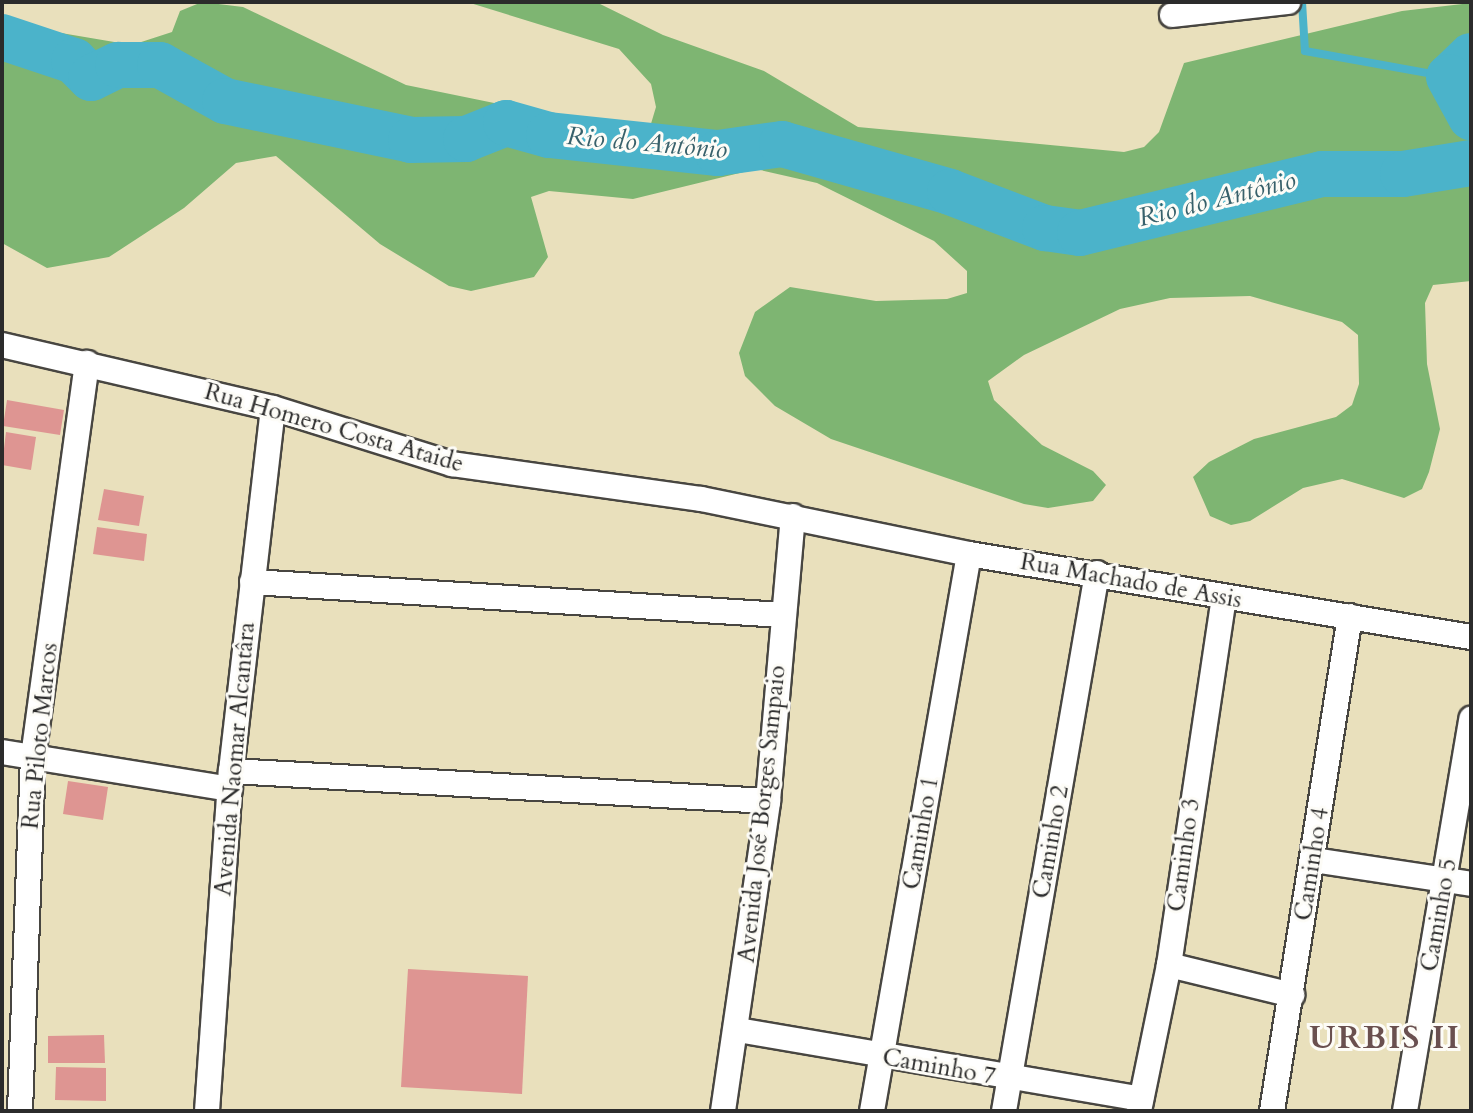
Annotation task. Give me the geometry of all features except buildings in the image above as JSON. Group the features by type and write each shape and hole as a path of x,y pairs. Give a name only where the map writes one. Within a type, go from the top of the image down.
{"street":[{"path":"1172,15 1288,2"},
{"name":"Rua Homero Costa Ataide","path":"2,345 273,408 452,464 793,516"},
{"name":"Rua Piloto Marcos","path":"20,1111 33,757 87,363"},
{"name":"Avenida Naomar Alcantâra","path":"207,1111 231,780 273,408"},
{"name":"Rua Machado de Assis","path":"793,516 969,554 1097,573 1224,598 1471,637"},
{"name":"Avenida José Borges Sampaio","path":"723,1111 738,1030 768,802 793,516"},
{"name":"Caminho 1","path":"872,1111 969,554"},
{"name":"Caminho 2","path":"1004,1111 1097,573"},
{"path":"252,582 783,615"},
{"name":"Caminho 3","path":"1140,1105 1169,965 1224,598"},
{"name":"Caminho 4","path":"1272,1111 1350,616"},
{"name":"Caminho 5","path":"1405,1111 1471,719"},
{"path":"2,752 231,780 768,802"},
{"path":"1313,860 1471,884"},
{"path":"1169,965 1292,995"},
{"name":"Caminho 7","path":"738,1030 1140,1105"}],"green space":[{"path":"202,2 243,7 406,85 587,122 650,127 656,107 651,84 619,49 467,2 596,2 663,35 764,71 858,127 1124,152 1144,147 1159,132 1184,63 1402,11 1471,3 1471,281 1433,285 1425,303 1427,364 1440,429 1429,472 1422,489 1404,498 1342,479 1303,488 1250,521 1231,525 1210,516 1193,477 1209,462 1254,439 1336,417 1352,405 1359,384 1358,335 1342,322 1250,296 1170,298 1120,309 1024,355 988,381 994,400 1042,445 1093,471 1106,485 1093,501 1048,508 1024,504 831,439 775,406 745,376 739,353 755,312 790,287 876,301 947,299 967,293 967,271 934,241 817,183 756,169 633,199 549,191 531,197 548,257 534,277 471,291 449,286 380,244 276,156 236,163 184,208 109,257 47,268 2,243 2,23 132,45 172,32 180,11"}],"waterway":[{"path":"1302,2 1305,51 1449,77"},
{"name":"Rio do Antônio","path":"2,37 74,61 91,78 118,65 160,65 225,101 411,140 466,139 506,123 549,135 718,153 782,144 950,192 1045,228 1080,233 1322,174 1403,174 1471,163"},
{"name":"Rio do Antônio","path":"1471,56 1449,77 1471,117"}],"district":[{"name":"URBIS II","path":"1385,1038"}]}
